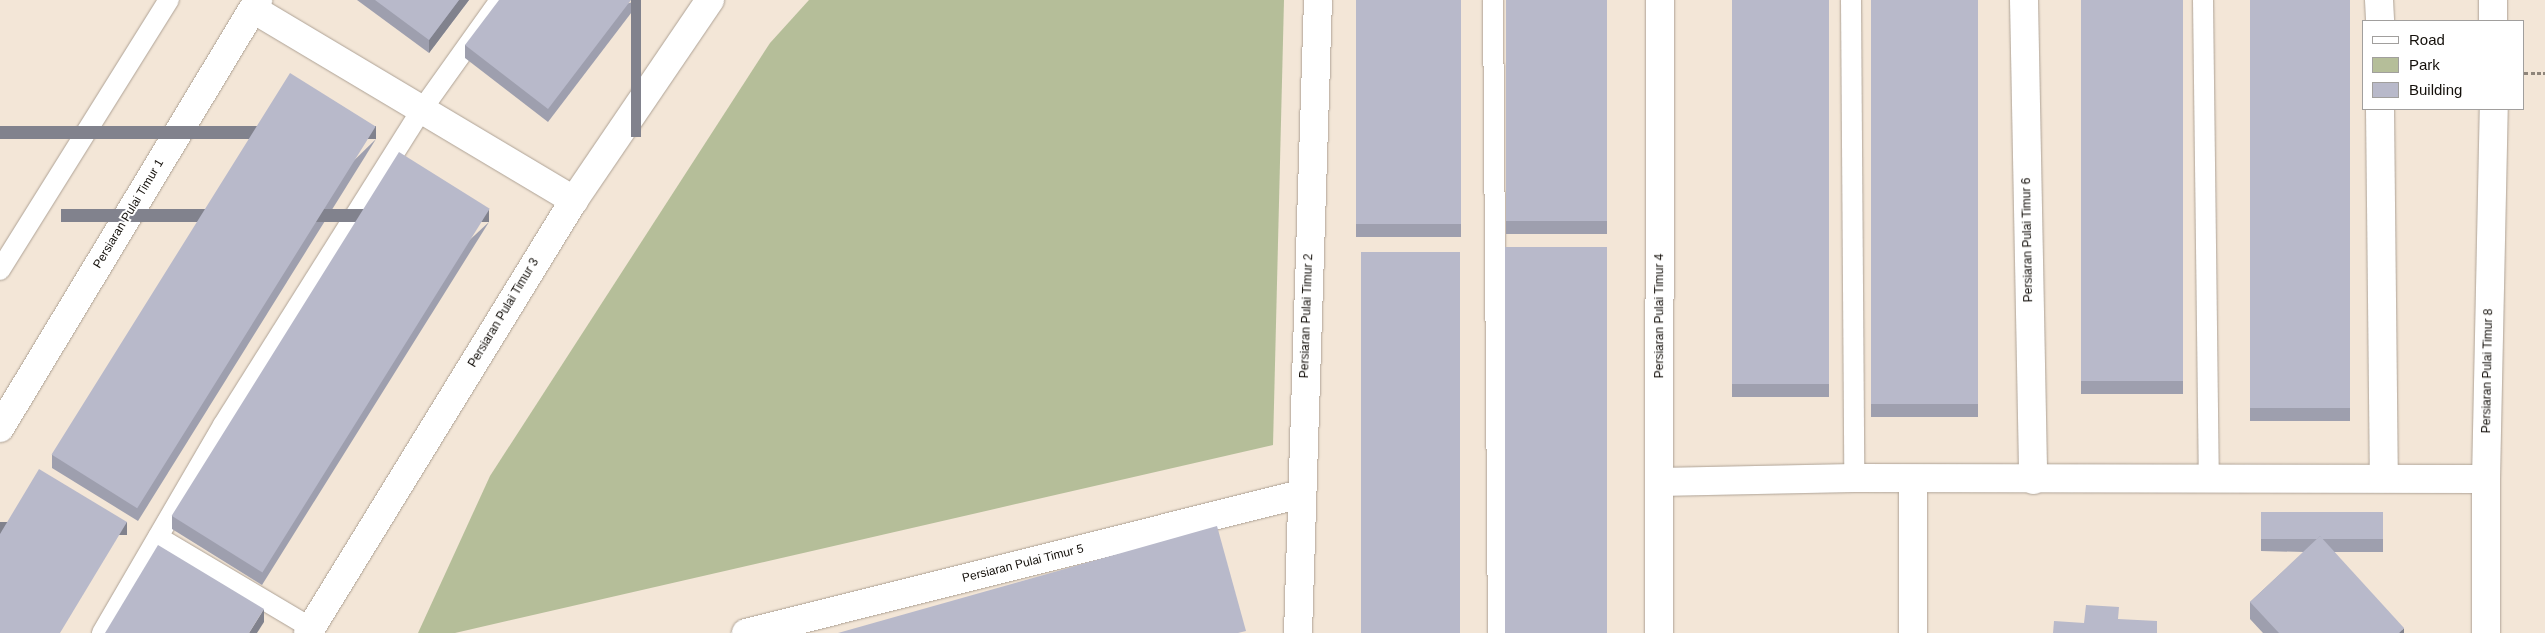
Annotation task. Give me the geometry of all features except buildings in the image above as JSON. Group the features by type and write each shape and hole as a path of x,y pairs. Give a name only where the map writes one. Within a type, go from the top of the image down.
{"street":[{"name":"Persiaran Pulai Timur 3","path":"310,630 574,200 710,0"},
{"name":"Persiaran Pulai Timur 2","path":"1298,633 1318,0"},
{"name":"Persiaran Pulai Timur 4","path":"1659,633 1660,0"},
{"name":"Persiaran Pulai Timur 6","path":"2024,0 2033,480"},
{"path":"2379,0 2380,20"},
{"path":"2493,0 2494,20"},
{"path":"256,4 574,200"},
{"name":"Persiaran Pulai Timur 1","path":"0,428 256,4"},
{"path":"2380,110 2384,478"},
{"name":"Persiaran Pulai Timur 8","path":"2486,633 2486,479 2494,110"},
{"path":"1659,482 1854,478 1913,480 2486,479"},
{"path":"1913,480 1913,633"},
{"name":"Persiaran Pulai Timur 5","path":"746,633 1301,494"}],"lane":[{"path":"0,270 169,0"},
{"path":"102,633 223,425 423,108 500,0"},
{"path":"1493,0 1498,633"},
{"path":"1851,0 1854,478"},
{"path":"2203,0 2209,480"},
{"path":"158,537 310,630"}],"path":[{"path":"2525,73 2545,74"}],"green space":[{"path":"809,0 1284,0 1273,445 455,633 418,633 490,476 770,43"}]}
